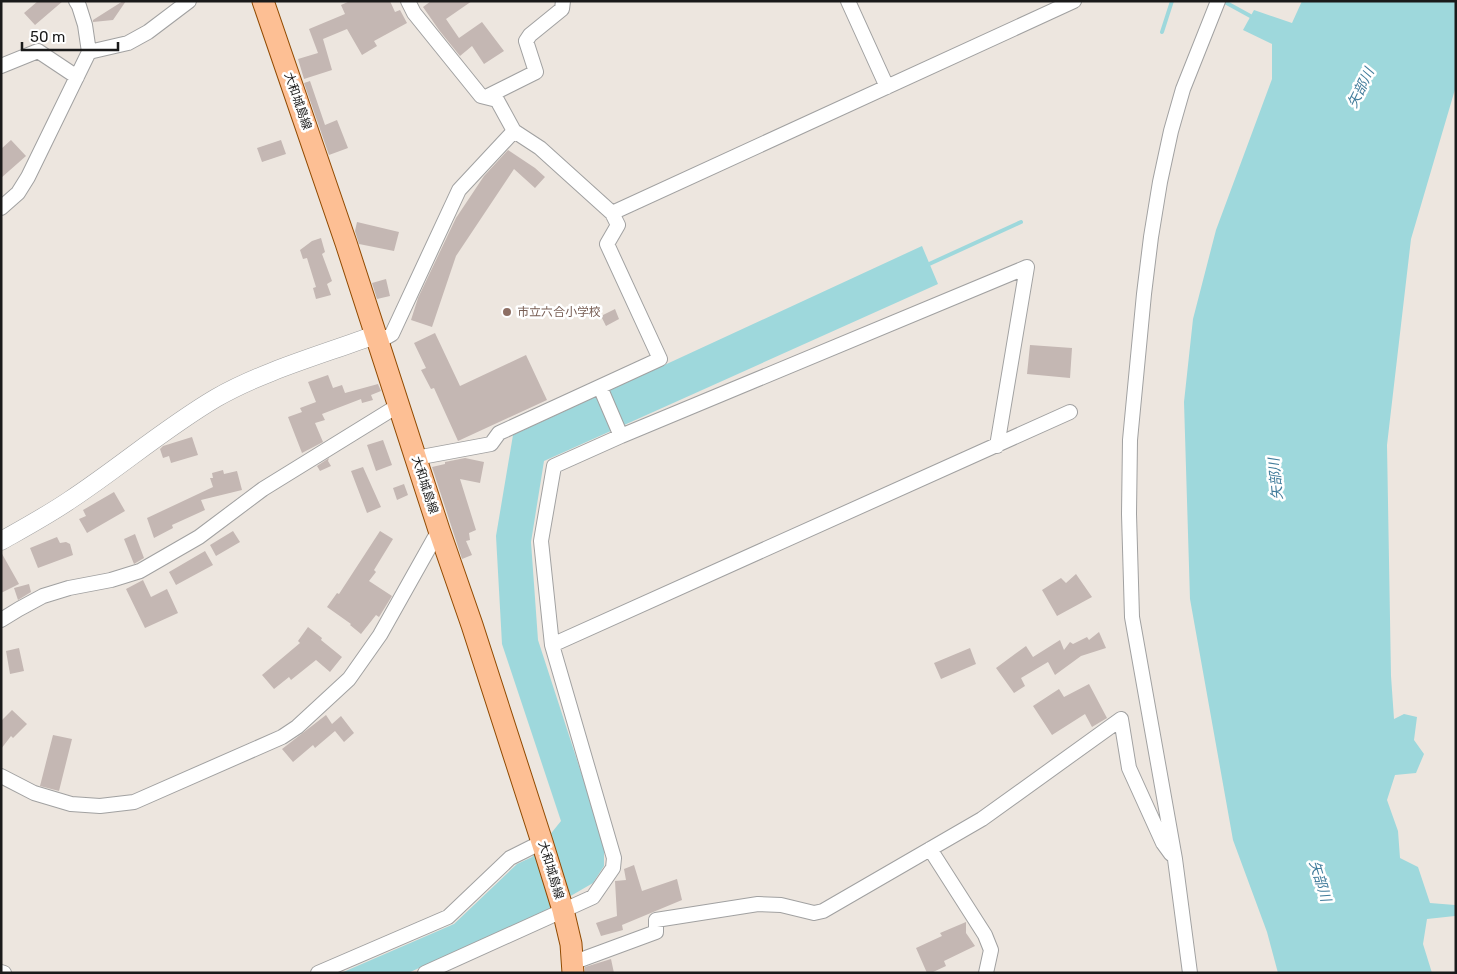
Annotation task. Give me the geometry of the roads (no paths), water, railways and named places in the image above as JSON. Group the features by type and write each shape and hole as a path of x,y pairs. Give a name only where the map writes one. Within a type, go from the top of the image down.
{"main road":[{"name":"大和城島線","path":"263,1 346,243 564,910 571,944 573,968"}],"street":[{"path":"1,208 18,193 28,177 90,52 85,25 76,1"},
{"path":"90,52 128,43 148,32 189,1"},
{"path":"408,1 420,21 481,96 498,100 514,131 540,148 612,213 618,225 607,244 660,359 499,433 491,444 416,458"},
{"path":"486,97 536,72 526,41 530,35 562,9 563,1"},
{"path":"848,1 887,87"},
{"path":"612,213 1074,1"},
{"path":"1190,973 1175,859 1132,617 1129,514 1130,440 1144,294 1160,182 1183,89 1218,1"},
{"path":"1,66 38,51 78,77"},
{"path":"1,541 69,501 154,438 219,397 258,378 392,334 459,190 514,131"},
{"path":"425,973 593,897 613,868 614,858 552,645 542,541 554,466 618,430 1027,267 997,446"},
{"path":"600,387 618,430"},
{"path":"1,620 43,596 140,571 200,537 263,489 399,405"},
{"path":"552,645 1070,412"},
{"path":"1,776 34,792 71,804 100,806 134,802 282,738 297,727 349,679 380,635 439,530"},
{"path":"573,968 656,932 656,920 758,904 781,905 814,913 823,911 982,819 1121,719 1129,768 1163,843 1175,859"},
{"path":"318,973 448,917 510,858 542,842"},
{"path":"930,849 985,935 991,950 986,973"}],"water":[{"name":"矢部川","path":"1302,1 1456,1 1456,86 1411,239 1387,445 1391,676 1394,719 1404,714 1417,717 1414,740 1424,754 1416,773 1395,775 1387,800 1398,831 1400,858 1418,867 1430,903 1455,905 1455,916 1427,919 1423,944 1432,973 1278,973 1267,932 1233,840 1190,599 1184,402 1193,319 1216,230 1272,79 1272,44 1243,30 1254,10 1292,23"},
{"path":"922,246 938,284 544,461 531,542 538,640 604,843 604,866 593,883 543,912 408,973 341,973 454,924 517,864 532,857 561,821 502,644 496,536 513,435"}],"waterway":[{"path":"1162,32 1172,1"},
{"path":"1223,1 1254,18"},
{"path":"927,265 1021,222"}],"place":[{"name":"市立六合小学校","path":"507,312"}]}
